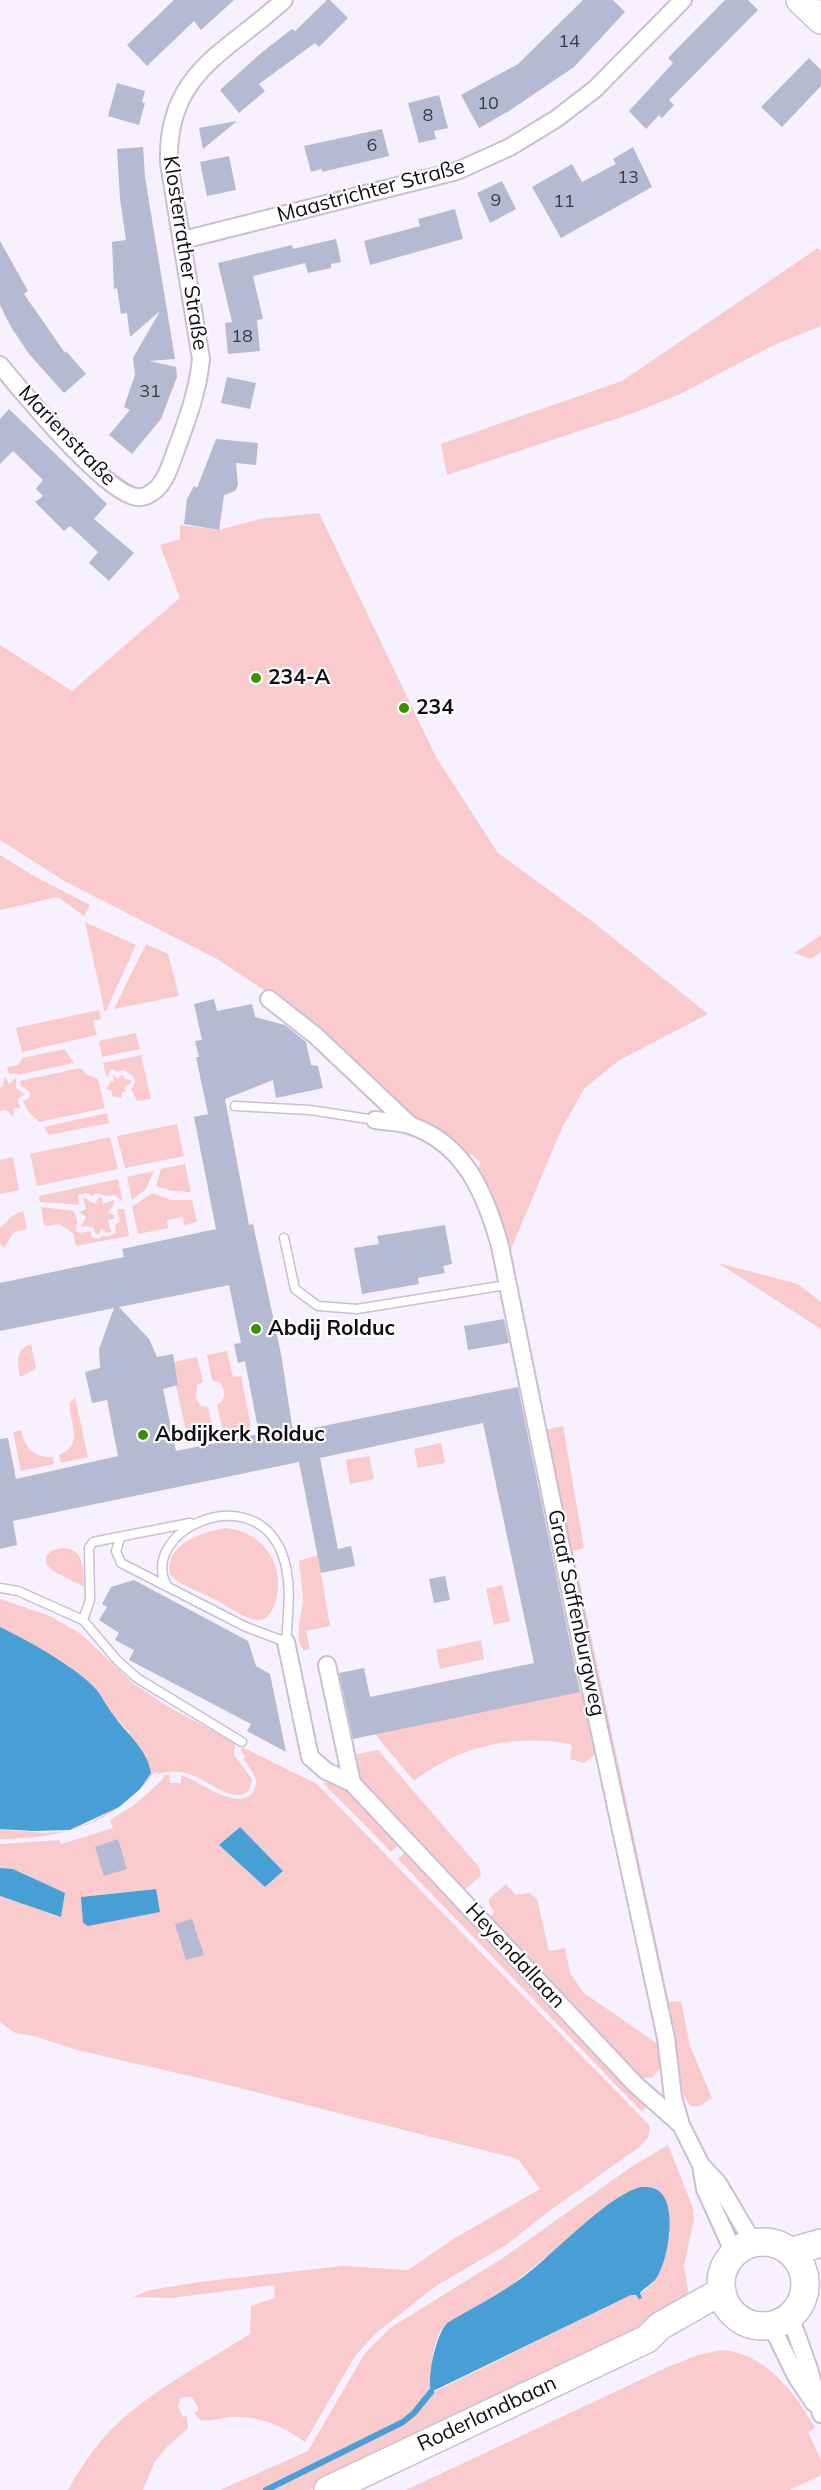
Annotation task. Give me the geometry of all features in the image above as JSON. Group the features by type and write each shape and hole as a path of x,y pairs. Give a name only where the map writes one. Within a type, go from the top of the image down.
{"main road":[{"path":"800,0 821,20"},
{"path":"760,2242 776,2244 790,2252 800,2264 813,2272 800,2304 781,2321 758,2326 745,2322 726,2300 724,2271 744,2249 760,2242"},
{"path":"790,2252 821,2243"},
{"name":"Roderlandbaan","path":"328,2490 647,2339 660,2326 726,2300"}],"street":[{"name":"Klosterrather Straße","path":"139,498 149,495 161,486 199,383 201,359 169,163 168,139 178,104 194,78 214,58 284,0"},
{"name":"Maastrichter Straße","path":"183,240 457,171 510,147 556,119 595,89 683,0"},
{"name":"Marienstraße","path":"0,365 52,427 86,460 122,492 139,498"},
{"path":"269,999 316,1036 410,1125"},
{"name":"Graaf Saffenburgweg","path":"375,1120 410,1125 441,1141 460,1158 489,1207 500,1246 506,1285 674,2097 681,2125 701,2165 718,2182 744,2249"},
{"name":"Heyendallaan","path":"286,1642 310,1757 326,1771 352,1783 635,2084 681,2125"},
{"path":"327,1665 352,1783"},
{"path":"781,2321 809,2369 820,2413"}],"lane":[{"path":"235,1106 310,1110 375,1120"},
{"path":"284,1238 295,1289 318,1306 357,1309 506,1285"},
{"name":"Heyendallaan","path":"83,1620 90,1600 89,1548 93,1542 235,1515 261,1525 272,1535 282,1552 286,1569 286,1642"},
{"path":"167,1586 162,1575 162,1565 179,1534 193,1522"},
{"path":"120,1538 116,1551 121,1563 246,1626 286,1642"},
{"path":"0,1588 18,1591 83,1620 117,1660 137,1678 242,1742"}],"shaded area":[{"path":"818,248 821,251 821,326 774,345 680,394 631,414 447,475 441,444 622,381"},
{"path":"319,513 436,757 498,853 593,922 708,1014 618,1061 584,1089 562,1128 508,1256 477,1172 480,1163 472,1154 464,1156 412,1121 273,996 217,959 66,882 0,840 0,645 72,691 180,598 160,545 180,539 180,525 219,530 260,519"},
{"path":"0,855 34,876 90,905 84,916 58,897 0,910"},
{"path":"85,922 136,945 105,1013"},
{"path":"821,935 821,952 810,959 794,953"},
{"path":"146,944 168,954 179,996 114,1009"},
{"path":"99,1010 101,1019 93,1021 97,1035 22,1052 16,1028"},
{"path":"136,1033 140,1049 102,1057 99,1041"},
{"path":"65,1049 74,1063 18,1075 17,1073 9,1074 7,1067 18,1065 22,1058"},
{"path":"141,1055 151,1099 137,1101 131,1090 135,1082 133,1076 123,1070 117,1072 113,1069 110,1070 107,1078 103,1063"},
{"path":"80,1068 88,1075 98,1079 105,1108 39,1122 27,1110 23,1101 29,1098 30,1092 21,1086 20,1081"},
{"path":"113,1074 117,1079 122,1075 125,1079 131,1080 131,1083 124,1087 126,1092 122,1092 122,1098 112,1096 112,1091 106,1089 110,1082 114,1081"},
{"path":"5,1077 9,1084 16,1078 16,1088 25,1094 18,1098 21,1108 14,1108 13,1116 6,1110 0,1111 0,1088 3,1086"},
{"path":"107,1113 109,1123 49,1135 44,1127"},
{"path":"177,1124 184,1156 125,1168 117,1136"},
{"path":"110,1137 118,1169 37,1186 30,1154"},
{"path":"13,1157 19,1190 0,1194 0,1160"},
{"path":"185,1164 191,1192 172,1191 156,1186 161,1169"},
{"path":"154,1171 146,1189 132,1200 127,1177"},
{"path":"118,1179 123,1202 115,1195 106,1196 96,1193 93,1196 86,1193 78,1195 79,1205 40,1202 39,1196"},
{"path":"152,1193 171,1200 192,1200 197,1222 184,1225 183,1217 167,1220 168,1228 138,1234 132,1207"},
{"path":"83,1197 95,1204 98,1198 102,1198 103,1204 114,1200 108,1212 114,1215 114,1219 108,1220 111,1232 107,1233 101,1228 99,1234 96,1234 92,1226 91,1228 81,1227 86,1217 79,1212 86,1209"},
{"path":"41,1207 74,1211 77,1220 76,1230 79,1233 91,1231 91,1236 98,1239 104,1235 106,1237 116,1233 115,1225 120,1222 117,1209 124,1209 129,1236 76,1246 73,1233 59,1224 44,1226"},
{"path":"23,1211 27,1229 14,1232 4,1248 0,1244 0,1228 12,1216"},
{"path":"718,1263 798,1284 821,1302 821,1329"},
{"path":"31,1344 36,1369 20,1377 18,1358 22,1350"},
{"path":"227,1351 233,1377 241,1376 251,1427 223,1433 217,1405 222,1401 224,1392 220,1383 212,1380 207,1355"},
{"path":"197,1357 203,1382 197,1385 196,1398 201,1406 208,1407 215,1435 188,1440 176,1386 178,1385 174,1362"},
{"path":"75,1397 88,1457 61,1463 59,1455 72,1445 74,1439 70,1403"},
{"path":"563,1426 584,1548 573,1551 669,2002 681,2001 690,2046 712,2098 695,2106 689,2104 680,2087 659,1972 544,1430"},
{"path":"21,1430 31,1451 41,1456 53,1457 54,1464 21,1471 13,1432"},
{"path":"441,1443 445,1463 418,1468 414,1449"},
{"path":"369,1456 374,1479 350,1484 346,1460"},
{"path":"225,1528 251,1536 269,1553 275,1564 278,1590 275,1604 263,1619 254,1620 242,1615 184,1585 170,1574 173,1555 179,1547 196,1536"},
{"path":"70,1549 79,1556 83,1567 84,1587 53,1571 46,1564 46,1556 53,1550"},
{"path":"318,1555 330,1626 306,1631 310,1649 304,1650 299,1640 303,1590 299,1561"},
{"path":"502,1585 510,1621 494,1625 486,1589"},
{"path":"0,1599 50,1616 81,1634 134,1684 167,1706 235,1743 234,1755 252,1779 249,1791 239,1795 230,1794 186,1773 173,1771 159,1774 155,1772 140,1789 130,1733 114,1717 94,1687 63,1662 0,1627"},
{"path":"481,1640 484,1659 440,1669 436,1650"},
{"path":"583,1691 597,1753 584,1763 570,1759 572,1746 570,1744 549,1741 508,1742 468,1751 431,1769 414,1781 375,1734"},
{"path":"242,1747 317,1784 650,2126 648,2138 638,2148 506,2245 436,2286 376,2333 355,2356 305,2442 269,2422 250,2418 229,2417 200,2420 194,2413 199,2410 192,2397 185,2397 180,2399 178,2407 183,2417 187,2416 188,2428 167,2447 154,2463 143,2490 68,2490 90,2455 118,2423 165,2387 250,2334 251,2306 275,2298 274,2285 171,2298 133,2297 150,2290 199,2282 343,2266 408,2270 455,2238 540,2189 518,2159 220,2083 77,2050 34,2036 15,2033 0,2022 0,1896 61,1917 65,1894 14,1869 0,1868 0,1844 59,1840 61,1844 113,1828 110,1820 137,1803 164,1778 163,1776 169,1774 170,1783 181,1783 181,1775 229,1797 247,1798 253,1792 256,1783 254,1774 243,1758 245,1757 241,1750","holes":["239,1827 283,1871 265,1887 220,1846","155,1889 160,1912 84,1922 81,1897"]},
{"path":"378,1750 479,1867 481,1876 463,1891 354,1773 352,1755"},
{"path":"323,1783 342,1783 399,1844 391,1852"},
{"path":"140,1789 123,1805 105,1816 79,1827 105,1814"},
{"path":"0,1829 50,1833 69,1830 46,1836 0,1839"},
{"path":"406,1851 646,2108 641,2111 398,1859"},
{"path":"506,1884 516,1895 529,1893 537,1899 549,1951 565,1948 570,1973 584,1993 658,2044 663,2066 651,2078 633,2077 487,1919 494,1912 489,1899"},
{"path":"668,2145 693,2208 694,2219 684,2266 690,2301 457,2421 310,2490 220,2490 308,2451 365,2353 390,2328 503,2258 631,2167","holes":["580,2229 670,2232 662,2267 652,2284 640,2294 642,2297 631,2295 434,2392 433,2355 437,2338 447,2323 508,2288"]},
{"path":"721,2350 737,2352 751,2358 765,2366 788,2388 815,2428 808,2432 821,2460 821,2475 790,2490 406,2490 670,2366 698,2355"}],"water":[{"path":"0,1627 49,1654 84,1678 96,1689 114,1716 141,1749 151,1773 140,1789 119,1807 70,1830 0,1829"},
{"path":"240,1827 283,1871 265,1887 219,1845"},
{"path":"0,1868 13,1869 65,1893 61,1917 0,1896"},
{"path":"156,1889 160,1912 88,1926 83,1923 81,1897"},
{"path":"641,2187 659,2191 665,2198 670,2220 665,2258 655,2279 640,2293 642,2298 631,2295 431,2392 430,2376 433,2356 439,2337 447,2323 498,2294 527,2274 614,2200"}],"building":[{"path":"174,0 234,0 201,30 194,21 147,66 127,45"},
{"path":"327,0 330,0 348,18 319,47 315,43 259,84 265,91 239,113 220,90 261,53 292,29 295,31"},
{"path":"583,0 613,0 625,12 574,67 509,111 479,128 461,95 518,64"},
{"path":"725,0 748,0 758,10 669,100 674,105 662,118 659,115 646,129 629,111 673,63 668,58"},
{"path":"809,58 821,70 821,86 782,127 761,107"},
{"path":"117,83 145,91 142,102 145,103 139,125 108,116"},
{"path":"439,95 448,128 434,131 436,139 419,143 408,103"},
{"path":"237,121 203,149 199,128"},
{"path":"382,129 389,156 322,172 322,169 311,172 304,146"},
{"path":"143,147 145,177 175,359 149,361 176,367 177,377 161,419 132,454 109,435 130,410 124,407 135,375 133,358 160,311 130,337 127,313 121,314 117,288 114,289 112,242 126,240 120,199 117,149"},
{"path":"633,147 652,187 561,238 532,187 572,164 582,182 616,164 613,159"},
{"path":"229,156 236,190 207,196 200,162"},
{"path":"502,181 516,209 490,223 477,193"},
{"path":"455,209 463,239 370,265 364,241 420,226 418,219"},
{"path":"336,239 341,262 331,264 331,268 308,273 305,263 253,276 263,319 257,320 260,351 228,354 225,323 232,322 218,263 292,245 293,249"},
{"path":"0,241 28,291 24,294 65,353 66,351 86,374 64,393 29,354 0,305"},
{"path":"227,377 256,383 250,409 221,403"},
{"path":"9,409 107,504 94,519 134,553 109,581 89,563 98,552 70,526 64,531 35,502 43,496 36,489 43,480 13,451 0,464 0,419"},
{"path":"216,439 258,443 256,465 236,463 238,485 235,491 224,495 219,530 184,524 187,499 194,486 197,488"},
{"path":"214,999 217,1011 252,1004 255,1017 285,1025 306,1042 311,1065 318,1066 323,1088 276,1098 273,1080 225,1099 249,1225 253,1224 281,1354 293,1432 518,1387 580,1692 353,1739 339,1673 364,1668 370,1697 534,1663 483,1423 320,1458 338,1549 351,1546 355,1566 321,1573 299,1462 13,1521 17,1545 0,1549 0,1439 8,1438 16,1479 118,1456 107,1400 92,1403 85,1372 100,1368 99,1349 114,1308 0,1331 0,1283 124,1257 122,1249 216,1229 194,1117 208,1114 196,1057 199,1057 195,1041 202,1040 194,1004","holes":["229,1285 241,1343 234,1344 238,1363 245,1361 259,1434 176,1451 163,1389 178,1385 173,1354 157,1357 149,1339 119,1307"]},
{"path":"445,1225 452,1264 443,1266 445,1273 418,1278 419,1284 362,1294 354,1248 379,1244 377,1236"},
{"path":"504,1319 509,1343 468,1350 464,1326"},
{"path":"445,1576 450,1600 434,1603 429,1579"},
{"path":"134,1580 248,1641 256,1666 270,1674 286,1752 247,1731 251,1724 129,1660 134,1650 115,1640 119,1633 99,1620 107,1607 102,1604 111,1587"},
{"path":"118,1839 127,1869 104,1876 95,1847"},
{"path":"192,1919 204,1955 186,1960 175,1924"}],"waterway":[{"path":"266,2490 403,2422 414,2413 431,2392"}],"place":[{"name":"234-A","path":"256,678"},
{"name":"234","path":"404,708"},
{"name":"Abdij Rolduc","path":"256,1329"},
{"name":"Abdijkerk Rolduc","path":"143,1435"}]}
